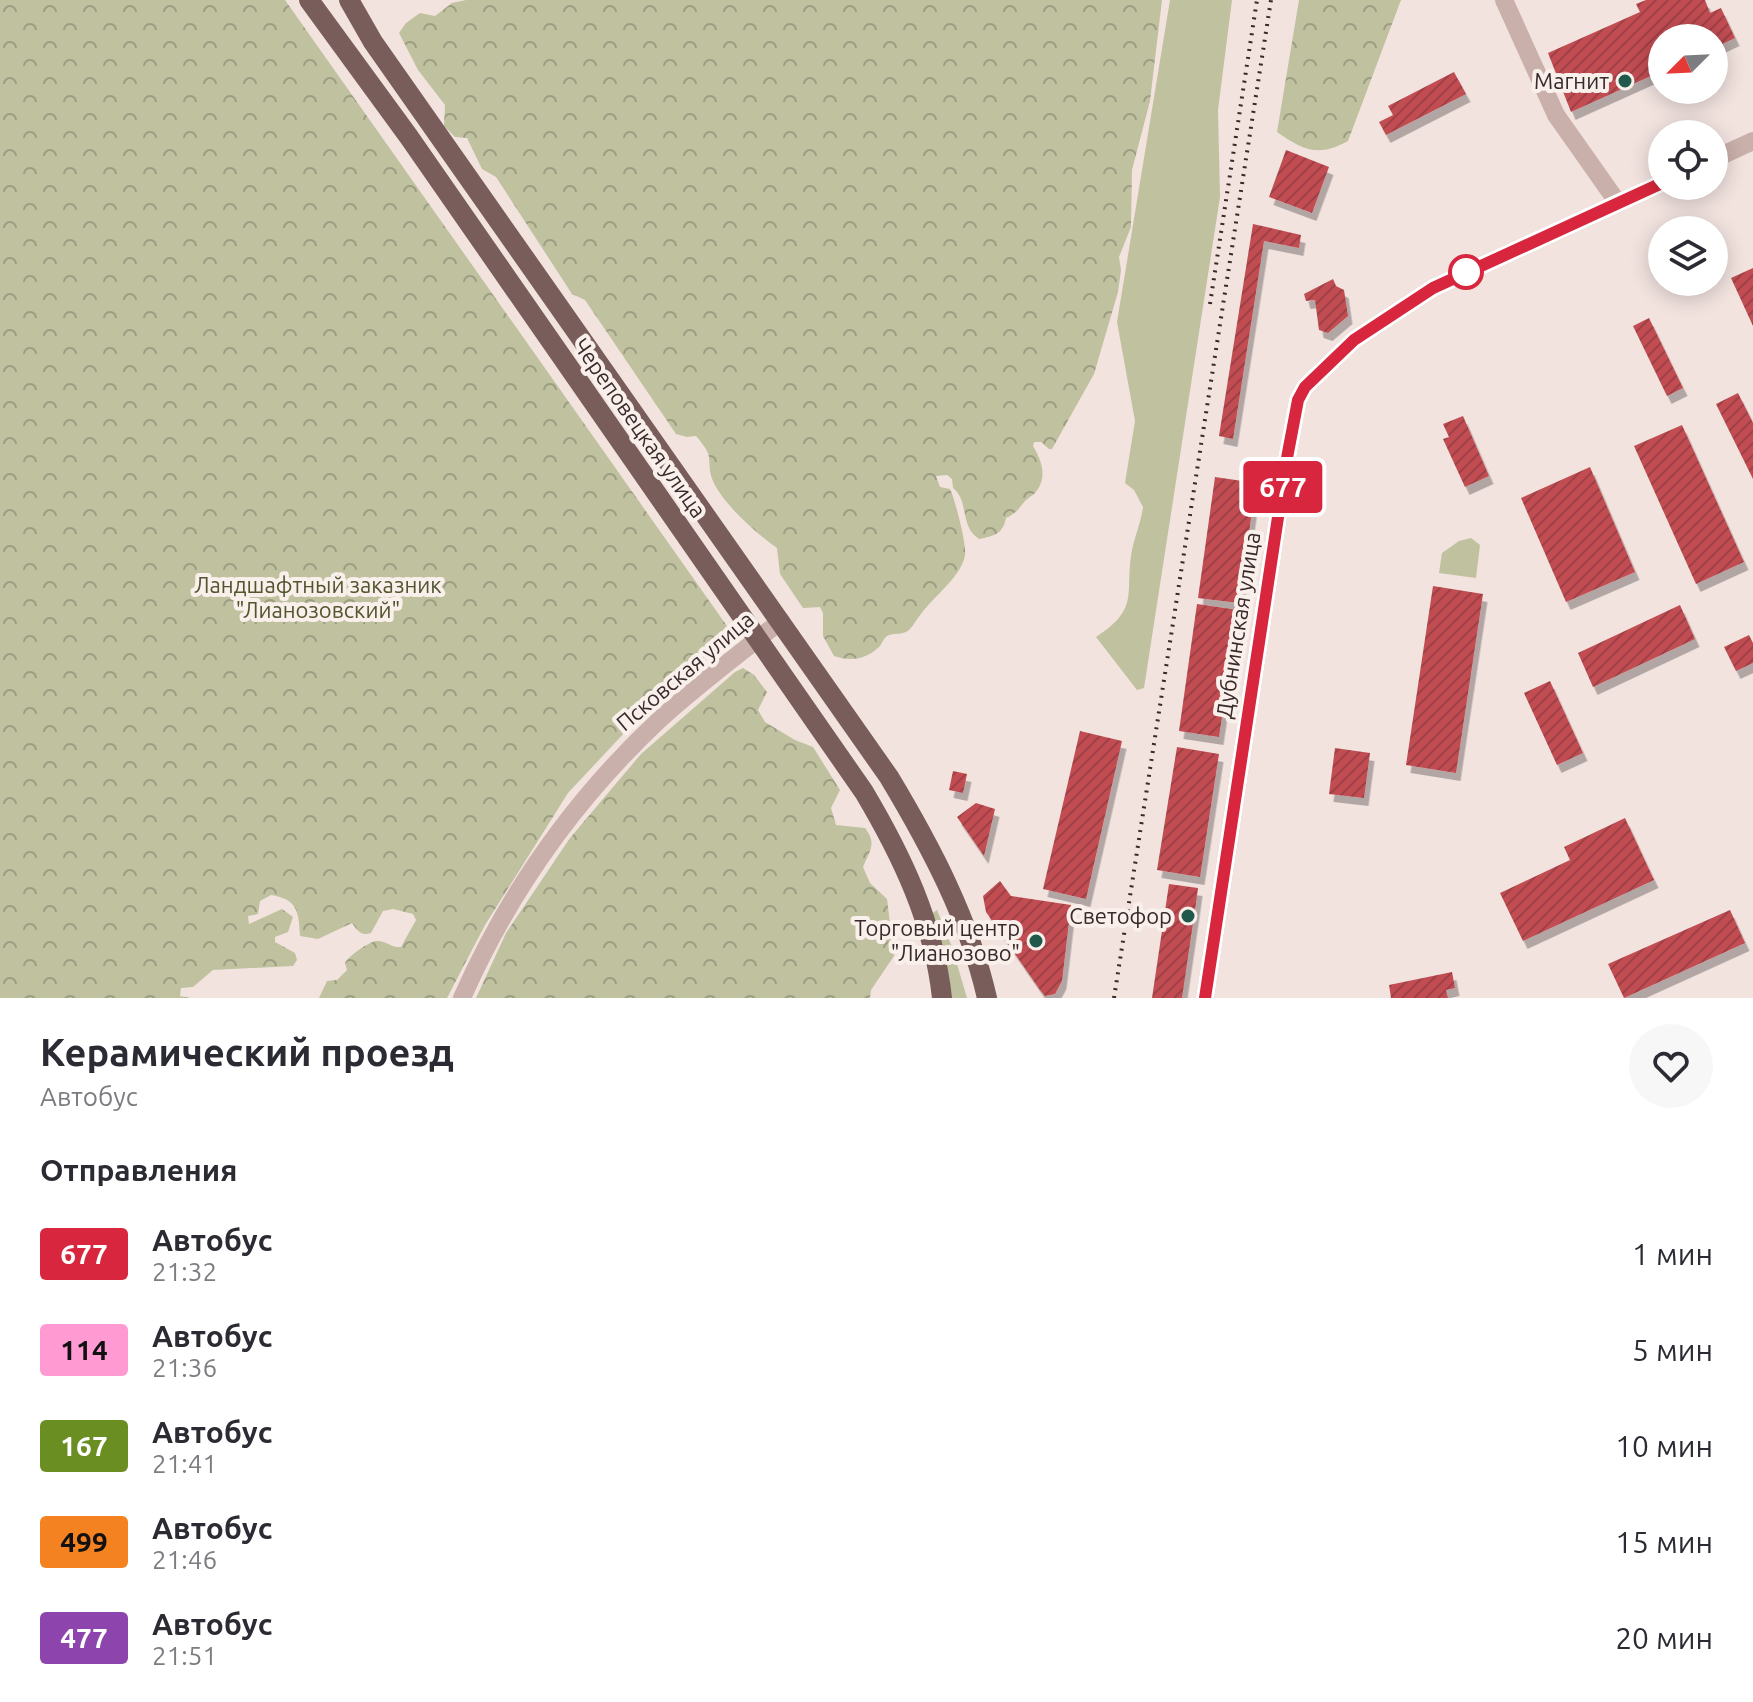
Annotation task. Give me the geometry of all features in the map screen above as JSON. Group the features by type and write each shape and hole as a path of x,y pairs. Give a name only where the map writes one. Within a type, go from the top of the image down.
{"main road":[{"name":"Череповецкая улица","path":"309,0 409,137 864,792 904,863 916,893 936,961 942,998"},
{"name":"Череповецкая улица","path":"349,0 373,42 889,777 940,867 971,942 987,998"}],"street":[{"path":"1504,0 1556,115 1618,203"},
{"path":"1728,153 1753,141"},
{"name":"Дубнинская улица","path":"1205,998 1287,458 1298,400 1305,387 1354,340 1416,297 1648,189"},
{"name":"Псковская улица","path":"462,998 499,923 550,843 578,808 660,719 781,621"}],"green space":[{"name":"Ландшафтный заказник \"Лианозовский\"","path":"0,0 285,0 729,630 724,640 642,714 568,793 485,925 447,998 319,998 327,981 337,980 347,970 345,963 354,953 376,941 401,947 416,920 413,914 393,909 383,911 371,933 362,933 352,923 318,939 300,936 295,908 286,900 271,895 260,901 258,914 248,916 249,924 282,909 293,917 288,932 275,937 275,942 295,953 297,960 293,966 213,970 193,987 181,988 180,996 190,998 0,998"},
{"path":"466,0 1162,0 1150,101 1132,170 1131,227 1119,257 1118,292 1094,374 1052,449 1041,442 1034,442 1042,470 1039,487 1015,513 1006,518 1003,528 997,533 979,539 973,534 952,479 947,475 936,476 940,487 950,489 952,494 965,555 959,571 907,631 887,636 880,646 864,656 847,659 834,656 823,636 820,607 803,608 780,574 777,548 724,499 713,481 708,454 702,443 696,436 676,434 585,300 572,294 496,177 482,169 467,138 455,137 444,126 445,105 418,70 399,33 406,23 420,13 435,16 452,3"},
{"path":"1170,0 1232,0 1218,110 1220,197 1144,688 1137,690 1096,637 1110,627 1125,608 1132,550 1143,507 1134,490 1125,483 1135,421 1117,322"},
{"path":"1299,0 1401,0 1348,141 1328,149 1312,150 1295,144 1277,132"},
{"path":"1471,538 1480,545 1476,578 1439,573 1442,553 1459,541"},
{"path":"743,668 754,675 767,692 758,710 765,722 813,747 840,790 831,808 836,825 865,828 871,838 863,867 870,883 887,899 894,956 871,990 870,998 476,998 506,933 570,838 641,754"},
{"path":"937,910 967,998 951,998 933,913"}],"building":[{"path":"1646,0 1705,0 1710,13 1721,8 1735,38 1728,41 1728,24 1648,24 1648,77 1571,112 1548,53 1640,12 1636,4"},
{"path":"1454,72 1466,94 1386,135 1379,122 1393,115 1388,106"},
{"path":"1286,150 1329,167 1312,213 1269,197"},
{"path":"1253,224 1301,235 1299,248 1264,241 1233,439 1219,436"},
{"path":"1753,268 1753,326 1731,278"},
{"path":"1333,279 1336,286 1344,290 1348,316 1328,333 1319,330 1315,300 1306,301 1304,294"},
{"path":"1649,318 1683,388 1667,396 1633,326"},
{"path":"1738,393 1753,423 1753,479 1716,404"},
{"path":"1463,416 1489,476 1465,487 1443,439 1449,437 1443,424"},
{"path":"1682,425 1744,562 1696,584 1634,446"},
{"path":"1590,467 1635,572 1566,602 1521,498"},
{"path":"1215,477 1256,483 1239,603 1198,598"},
{"path":"1433,586 1483,594 1456,773 1406,765"},
{"path":"1197,604 1238,610 1219,737 1179,731"},
{"path":"1680,605 1695,639 1593,687 1578,653"},
{"path":"1749,635 1753,643 1753,663 1736,671 1724,647"},
{"path":"1550,681 1583,753 1557,765 1524,693"},
{"path":"1080,731 1122,741 1086,899 1043,889"},
{"path":"1177,747 1219,754 1200,877 1157,870"},
{"path":"1335,748 1370,753 1364,798 1329,794"},
{"path":"953,771 967,774 963,793 949,790"},
{"path":"976,803 995,809 984,856 957,817"},
{"path":"1625,818 1654,880 1523,941 1500,893 1570,860 1564,847"},
{"name":"Торговый центр \"Лианозово\"","path":"1000,881 1011,896 1071,905 1062,981 1055,994 1045,996 986,912 983,896"},
{"path":"1169,884 1198,888 1182,998 1152,998"},
{"path":"1730,910 1745,943 1624,998 1608,964"},
{"path":"1452,972 1455,988 1446,990 1448,998 1391,998 1389,985"}],"railway":[{"path":"1210,304 1257,0"},
{"path":"1114,998 1271,0"}],"bus line":[{"name":"677","path":"1205,998 1287,458 1298,400 1305,387 1354,340 1416,297 1648,189"}],"place":[{"name":"Магнит","path":"1625,81"},
{"name":"Светофор","path":"1188,916"},
{"name":"Торговый центр \"Лианозово\"","path":"1036,941"}]}
